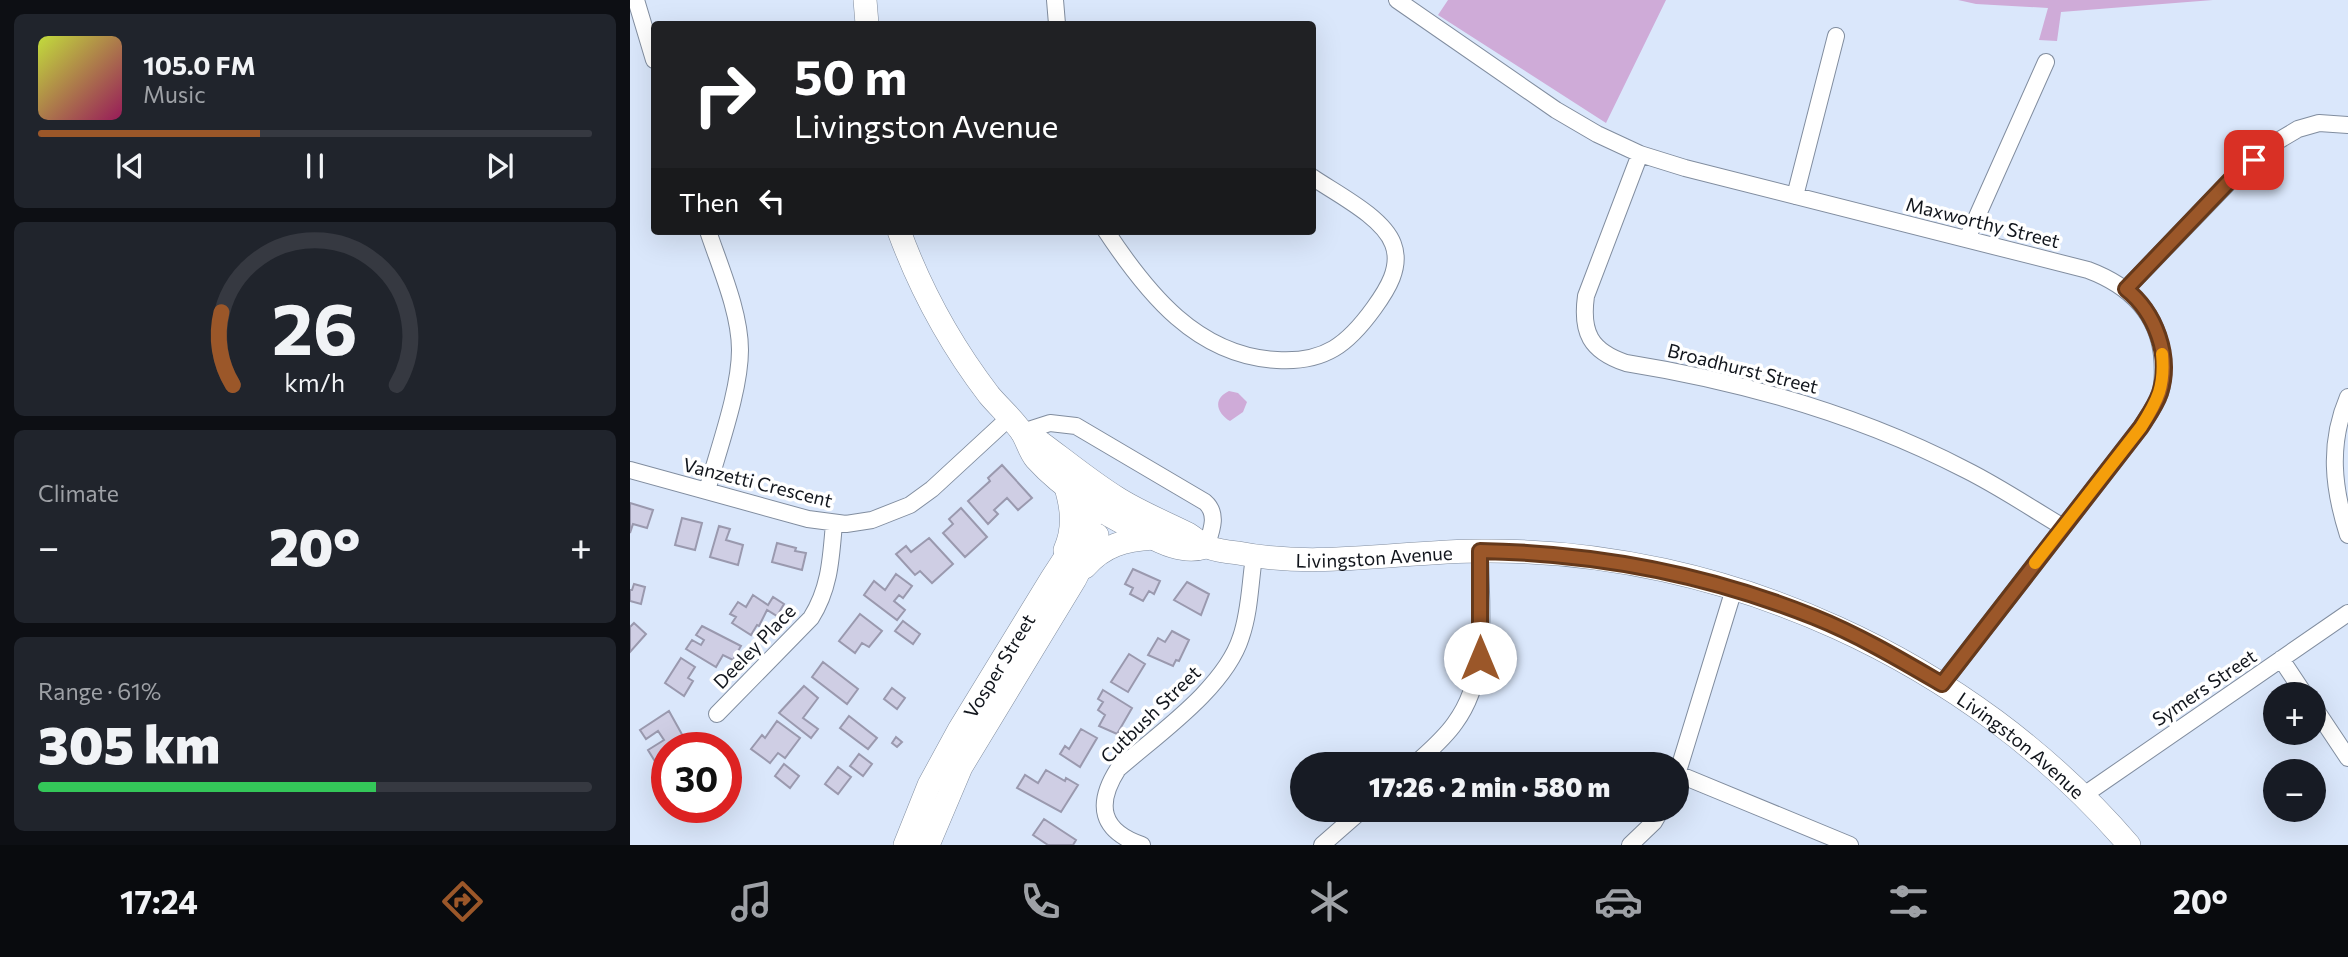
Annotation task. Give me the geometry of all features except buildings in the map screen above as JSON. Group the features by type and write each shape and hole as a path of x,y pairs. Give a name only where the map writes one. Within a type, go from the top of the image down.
{"street":[{"path":"636,0 651,50"},
{"path":"865,0 867,21"},
{"path":"1055,0 1057,21"},
{"name":"Maxworthy Street","path":"1397,0 1556,110 1597,134 1640,154 1685,168 2088,270 2126,289 2143,306 2155,326 2163,362 2161,391 2141,427 1942,684"},
{"path":"1795,196 1836,36"},
{"path":"1966,239 2046,62"},
{"path":"2126,289 2236,174 2272,145 2298,129 2319,123 2348,125"},
{"name":"Broadhurst Street","path":"1640,154 1586,296 1583,314 1586,332 1595,346 1608,357 1626,363 1744,386 1858,422 1964,469 2063,527"},
{"path":"1109,235 1132,270 1163,304 1209,342 1232,353 1258,359 1286,361 1314,357 1342,345 1357,332 1387,289 1394,272 1396,254 1387,231 1316,180"},
{"path":"707,491 738,374 740,349 738,324 709,235"},
{"name":"Livingston Avenue","path":"900,235 914,272 940,324 962,359 1016,425 1034,457 1065,484 1192,536 1206,547"},
{"path":"2348,397 2335,442 2333,474 2338,504 2348,536"},
{"path":"1016,425 1050,423 1076,426 1205,502 1213,512 1206,547"},
{"name":"Vanzetti Crescent","path":"630,470 808,519 834,523 872,520 910,505 1016,425"},
{"name":"Livingston Avenue","path":"1016,425 1153,538 1185,551 1206,547 1254,557 1321,559 1480,551 1564,555 1672,572 1734,589 1825,622 1867,641 1942,684 2015,736 2084,795 2129,845"},
{"path":"1063,579 1072,524 1072,506 1065,484"},
{"name":"Vosper Street","path":"905,845 929,785 944,757 1063,579 1109,504"},
{"name":"Deeley Place","path":"717,714 811,618 827,586 834,523"},
{"path":"1063,579 1111,545 1128,540 1153,538"},
{"path":"1427,752 1453,726 1472,693 1480,658 1480,551"},
{"name":"Cutbush Street","path":"1142,845 1125,839 1108,823 1104,809 1108,784 1118,769 1203,694 1230,662 1241,638 1254,557"},
{"name":"Vosper Street","path":"928,845 961,768 1063,579"},
{"path":"1684,752 1734,589"},
{"name":"Symers Street","path":"2084,795 2348,613"},
{"path":"2281,659 2296,682"},
{"path":"2326,725 2348,758"},
{"path":"1689,781 1850,845"},
{"path":"1322,845 1348,822"},
{"path":"1630,845 1654,822"}],"shaded area":[{"path":"1448,0 1666,0 1606,123 1438,15"},
{"path":"1958,0 2213,0 2061,12 2057,41 2039,40 2048,8 1976,4"},
{"path":"1229,391 1238,393 1247,402 1243,412 1230,421 1218,406 1220,398"}],"slow traffic":[{"path":"2035,563 2141,427 2156,403 2163,379 2162,354"}],"route":[{"path":"1480,658 1480,551 1513,551 1609,560 1672,572 1734,589 1815,617 1892,654 1942,684 2141,427 2156,403 2161,391 2163,362 2155,326 2150,315 2126,289 2236,174 2254,160"}]}
